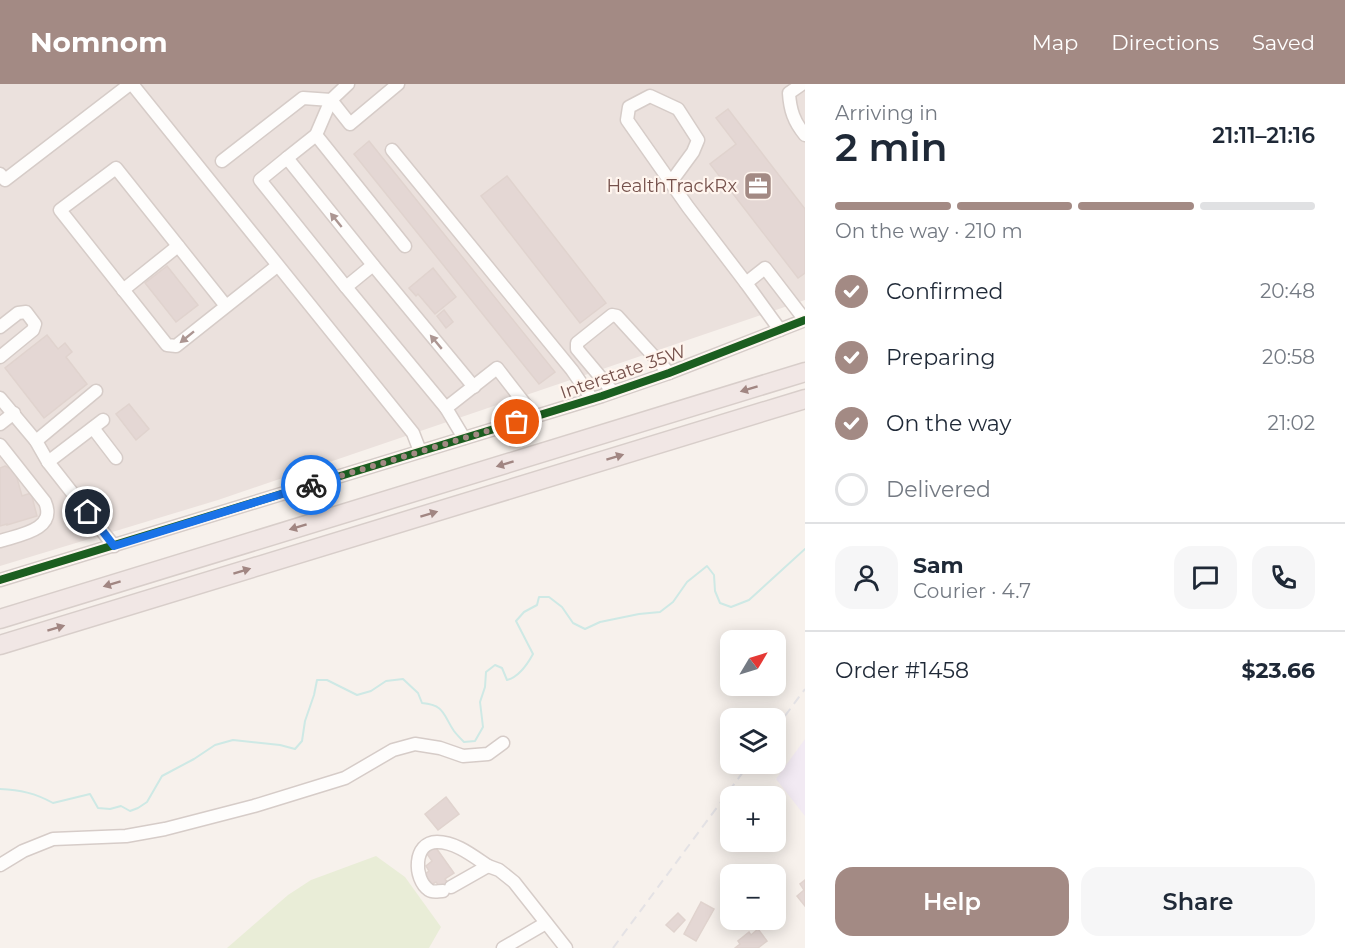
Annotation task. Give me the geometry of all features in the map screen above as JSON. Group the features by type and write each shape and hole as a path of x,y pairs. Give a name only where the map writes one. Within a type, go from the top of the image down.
{"highway":[{"path":"0,619 805,372"},
{"path":"0,645 805,399"}],"street":[{"path":"0,174 4,180 131,84 413,433 420,451"},
{"path":"348,84 331,100 316,135 260,180 446,408 464,438"},
{"path":"222,161 303,98 331,100 350,124 398,84"},
{"path":"802,84 789,93 790,107 796,124 805,135"},
{"path":"671,182 693,152 698,140 678,109 650,96 629,107 627,120 688,207 780,330"},
{"path":"316,135 405,246"},
{"path":"392,150 572,370 592,399"},
{"path":"287,158 474,387"},
{"path":"226,306 116,168 60,210 167,345 176,346 277,266"},
{"path":"123,290 178,246"},
{"path":"346,287 373,265"},
{"path":"746,283 765,268 805,320"},
{"path":"0,327 18,313 26,312 35,324 33,330 0,357"},
{"path":"613,393 577,349 577,343 612,315 617,316 669,373"},
{"name":"Interstate 35W","path":"0,580 613,393 805,320"},
{"path":"446,408 497,368 535,417"},
{"path":"36,441 96,392"},
{"path":"0,398 36,441 48,462 114,546"},
{"path":"0,424 14,413"},
{"path":"48,462 98,424 116,458"},
{"path":"0,445 45,502 48,513 44,524 36,530 0,541"},
{"path":"0,865 23,851 53,839 126,836 165,829 254,806 345,778 393,750 415,744 440,748 463,756 489,754 503,743"},
{"path":"488,867 447,889 432,892 423,883 419,855 421,850 437,842 461,849 488,867 499,870 514,882 566,948"},
{"path":"503,948 546,923"}],"shaded area":[{"path":"0,84 805,84 805,300 218,500 0,566"},
{"path":"805,739 805,816 786,792 786,786 781,786 776,779 780,774 786,774 786,765"}],"green space":[{"path":"376,856 405,877 441,927 429,948 227,948 288,895 311,880"}],"building":[{"name":"HealthTrackRx","path":"728,109 805,209 805,273 798,278 710,164 736,144 716,118"},
{"path":"369,141 555,372 539,384 354,154"},
{"path":"507,176 606,303 580,323 481,196"},
{"path":"167,266 198,305 176,322 145,283"},
{"path":"433,268 456,297 435,314 418,294 416,296 409,288"},
{"path":"444,310 453,322 446,328 437,316"},
{"path":"47,335 58,349 65,343 72,352 66,357 87,384 44,418 5,368"},
{"path":"129,404 149,429 136,440 116,414"},
{"path":"5,466 15,471 22,496 31,493 37,516 0,526 0,468"},
{"path":"446,797 459,814 438,830 425,814"},
{"path":"434,845 454,873 445,879 452,888 445,894 436,882 431,885 424,875 429,871 426,866 432,861 425,851"},
{"path":"805,880 805,906 797,896 804,890 800,884"},
{"path":"701,902 714,909 696,941 684,934"},
{"path":"678,913 685,920 674,932 666,925"},
{"path":"759,930 767,941 758,948 735,948 740,944 738,941 749,932 751,935"}],"waterway":[{"path":"0,789 27,793 53,803 90,794 98,808 110,809 121,806 130,811 147,802 162,776 215,745 233,740 280,745 295,749 302,741 305,721 317,680 327,680 357,695 371,691 386,681 403,679 418,693 422,703 435,706 442,712 464,742 475,741 483,727 480,702 485,687 486,672 495,665 502,668 507,680 519,673 525,666 533,654 516,621 524,612 537,605 539,597 549,597 562,607 573,623 585,629 600,622 660,612 673,602 687,582 707,566 714,575 715,591 720,603 731,607 749,600 805,549"}],"railway":[{"path":"786,715 805,689"},
{"path":"613,948 742,774"}],"cycle path":[{"path":"0,580 602,396 669,373 805,320"}],"way so far":[{"path":"311,485 517,422"}],"place":[{"name":"HealthTrackRx","path":"758,186"}],"route":[{"path":"88,512 114,546 311,485"}]}
